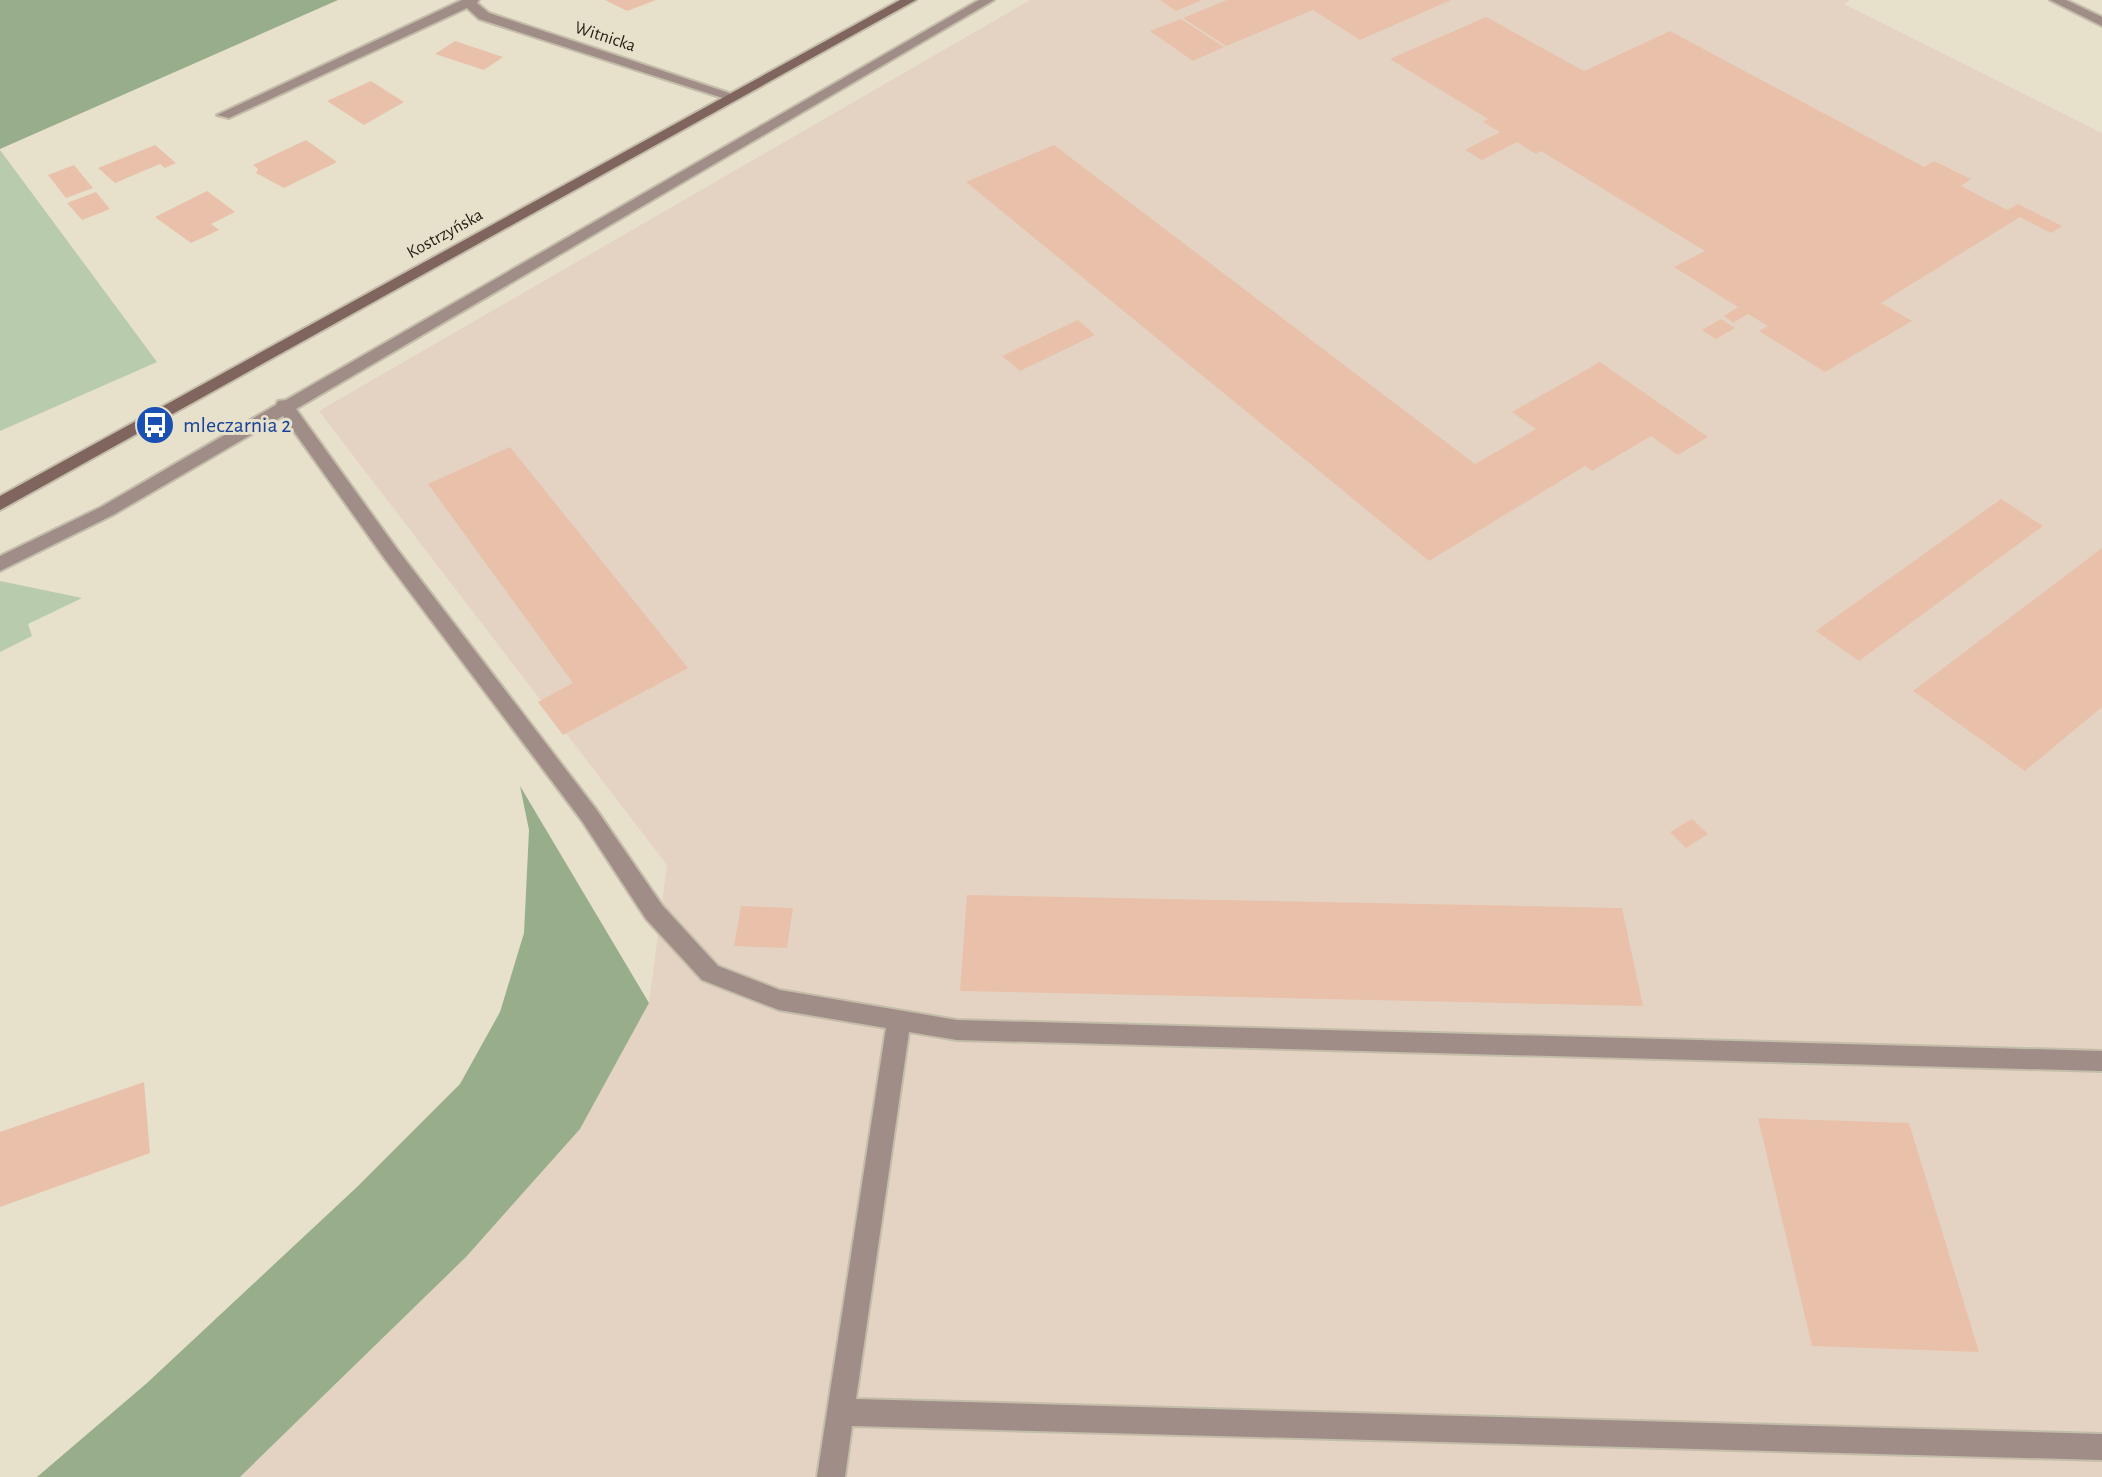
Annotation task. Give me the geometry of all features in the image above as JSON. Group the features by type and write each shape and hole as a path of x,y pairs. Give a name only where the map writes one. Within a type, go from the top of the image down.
{"main road":[{"name":"Kostrzyńska","path":"0,504 910,0"}],"street":[{"path":"0,564 107,511 284,405 988,0"},
{"path":"2056,0 2102,22"},
{"name":"Witnicka","path":"224,115 471,1 484,16 734,97"},
{"path":"284,405 391,554 589,815 654,912 710,973 779,1000 957,1030 2102,1061"},
{"path":"831,1477 899,1020"},
{"path":"841,1412 2102,1447"}],"shaded area":[{"path":"1030,0 1850,0 1844,4 2102,133 2102,1477 240,1477 466,1257 580,1129 649,1003 667,865 319,411"}],"green space":[{"path":"0,0 338,0 0,149"},
{"path":"0,150 157,362 0,431"},
{"path":"0,581 82,598 28,624 32,636 0,652"},
{"path":"520,786 649,1003 580,1129 466,1257 240,1477 37,1477 147,1383 357,1187 460,1084 500,1012 524,933 529,830"}],"building":[{"path":"605,0 656,0 627,11"},
{"path":"1160,0 1202,0 1176,11"},
{"path":"1227,0 1451,0 1360,40 1313,10 1226,46 1183,18"},
{"path":"1486,17 1584,71 1670,31 1924,167 1934,161 1971,179 1961,186 2007,210 2018,204 2062,226 2051,233 2020,217 1881,303 1912,321 1825,372 1759,331 1768,326 1748,314 1733,323 1724,316 1738,307 1674,267 1705,251 1541,151 1536,154 1517,142 1482,160 1465,150 1500,132 1483,122 1488,119 1390,59"},
{"path":"1181,19 1224,47 1193,61 1150,31"},
{"path":"455,41 503,57 484,70 435,54"},
{"path":"371,81 404,102 364,125 327,101"},
{"path":"306,140 337,162 284,188 256,173 258,169 253,165"},
{"path":"155,145 176,163 165,168 160,164 115,183 98,168"},
{"path":"1054,145 1475,464 1536,429 1512,412 1600,362 1708,437 1678,455 1651,436 1592,471 1585,466 1429,561 966,182"},
{"path":"74,165 93,188 66,198 48,175"},
{"path":"207,191 235,212 211,224 219,230 191,243 155,217"},
{"path":"96,192 110,209 82,220 67,203"},
{"path":"1721,319 1735,328 1716,339 1702,330"},
{"path":"1078,320 1095,335 1020,371 1002,356"},
{"path":"510,447 688,668 563,735 538,702 573,683 428,484"},
{"path":"2001,499 2043,526 1859,661 1816,631"},
{"path":"2102,548 2102,707 2025,771 1913,691"},
{"path":"1692,819 1708,834 1686,848 1670,832"},
{"path":"967,895 1622,908 1643,1006 960,991"},
{"path":"741,906 793,908 787,948 734,946"},
{"path":"144,1082 150,1153 0,1207 0,1132"},
{"path":"1758,1118 1909,1123 1979,1352 1812,1346"}],"place":[{"name":"mleczarnia 2","path":"155,425"}]}
